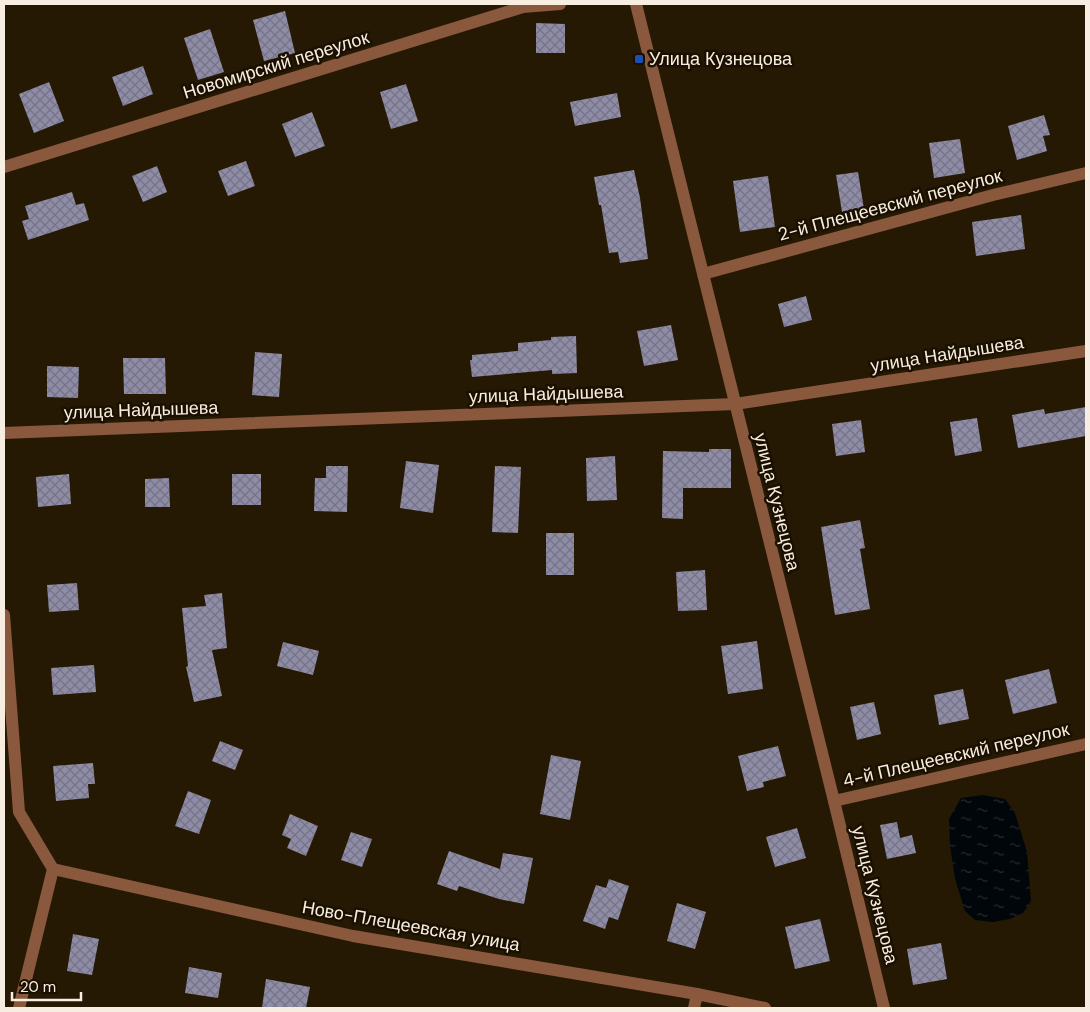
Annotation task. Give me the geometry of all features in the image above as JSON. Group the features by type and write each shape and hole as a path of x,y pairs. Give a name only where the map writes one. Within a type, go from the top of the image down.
{"street":[{"name":"Новомирский переулок","path":"4,166 522,7 560,4"},
{"name":"улица Кузнецова","path":"636,4 884,1008"},
{"name":"2-й Плещеевский переулок","path":"703,274 993,195 1086,173"},
{"name":"улица Найдышева","path":"4,433 735,404 1086,351"},
{"path":"4,614 19,812 53,869 19,1008"},
{"name":"4-й Плещеевский переулок","path":"834,801 1086,744"},
{"name":"Ново-Плещеевская улица","path":"53,869 353,936 697,994 764,1008"},
{"path":"694,1008 697,994"}],"water":[{"path":"983,795 1005,799 1015,813 1027,852 1031,901 1023,913 1010,919 993,922 975,920 965,911 955,879 950,846 949,819 961,798"}],"building":[{"path":"285,11 295,53 264,61 253,20"},
{"path":"536,23 565,24 565,53 536,53"},
{"path":"210,29 224,72 198,80 184,38"},
{"path":"143,66 153,94 123,106 112,77"},
{"path":"49,82 64,121 34,133 19,94"},
{"path":"406,84 418,121 391,129 380,92"},
{"path":"617,93 621,117 575,126 570,102"},
{"path":"312,112 325,146 295,157 282,124"},
{"path":"1044,115 1050,135 1043,136 1047,151 1017,160 1008,126"},
{"path":"960,139 965,173 934,178 929,143"},
{"path":"246,161 255,186 228,196 218,171"},
{"path":"157,166 167,192 143,202 132,176"},
{"path":"634,170 640,198 648,259 620,263 618,252 609,253 594,177"},
{"path":"858,172 864,209 842,212 836,175"},
{"path":"768,176 775,227 740,232 733,181"},
{"path":"72,192 76,205 84,203 89,220 28,240 22,221 29,219 25,206"},
{"path":"1021,215 1025,249 976,256 972,222"},
{"path":"806,296 812,320 784,327 778,304"},
{"path":"671,325 678,360 644,366 637,331"},
{"path":"576,336 577,373 552,374 552,370 472,377 470,360 472,360 472,355 518,351 518,343 551,340 551,337"},
{"path":"255,352 282,354 279,397 252,395"},
{"path":"123,358 165,358 166,394 124,394"},
{"path":"47,366 79,367 78,398 47,397"},
{"path":"1086,407 1086,436 1018,448 1012,415 1044,409 1045,414"},
{"path":"977,418 982,451 955,456 950,422"},
{"path":"861,420 865,452 836,456 832,424"},
{"path":"709,449 731,449 731,488 683,488 683,519 662,518 663,451 709,452"},
{"path":"615,456 617,500 587,501 586,458"},
{"path":"406,461 439,465 433,513 400,508"},
{"path":"326,466 348,466 347,512 314,511 315,478 326,478"},
{"path":"495,466 521,467 518,533 492,532"},
{"path":"69,474 71,504 38,507 36,477"},
{"path":"232,474 261,474 261,505 232,505"},
{"path":"169,478 170,507 145,507 145,479"},
{"path":"860,520 865,548 860,549 870,609 835,615 821,527"},
{"path":"546,533 574,533 574,575 546,575"},
{"path":"705,570 707,610 678,611 676,572"},
{"path":"77,583 79,610 49,612 47,585"},
{"path":"222,593 227,648 212,650 222,696 194,702 186,667 188,666 182,608 206,606 204,595"},
{"path":"757,641 763,689 728,694 721,646"},
{"path":"283,642 319,651 313,675 277,666"},
{"path":"94,665 96,692 53,695 51,668"},
{"path":"1049,669 1057,703 1013,714 1005,680"},
{"path":"963,689 969,719 939,725 934,695"},
{"path":"874,702 881,734 857,740 850,707"},
{"path":"220,741 243,750 235,770 212,761"},
{"path":"778,746 786,776 763,782 764,787 747,791 738,756"},
{"path":"551,755 581,761 570,820 540,814"},
{"path":"93,763 95,784 88,784 89,798 56,801 53,766"},
{"path":"188,791 211,800 199,834 175,826"},
{"path":"290,814 318,826 306,856 287,848 291,839 282,835"},
{"path":"897,822 900,838 912,835 916,853 887,859 880,825"},
{"path":"797,828 806,858 775,867 766,837"},
{"path":"351,832 372,839 362,867 341,860"},
{"path":"449,851 500,869 503,853 533,858 524,904 499,899 459,886 457,891 437,884"},
{"path":"609,879 629,886 618,920 609,917 605,929 583,921 596,885 606,888"},
{"path":"677,903 706,912 695,949 667,941"},
{"path":"820,919 830,961 795,969 785,927"},
{"path":"73,934 99,939 92,975 67,971"},
{"path":"941,943 947,979 913,985 907,949"},
{"path":"189,967 222,973 218,998 185,993"},
{"path":"266,979 310,987 306,1008 262,1008"}],"place":[{"name":"Улица Кузнецова","path":"639,59"}]}
